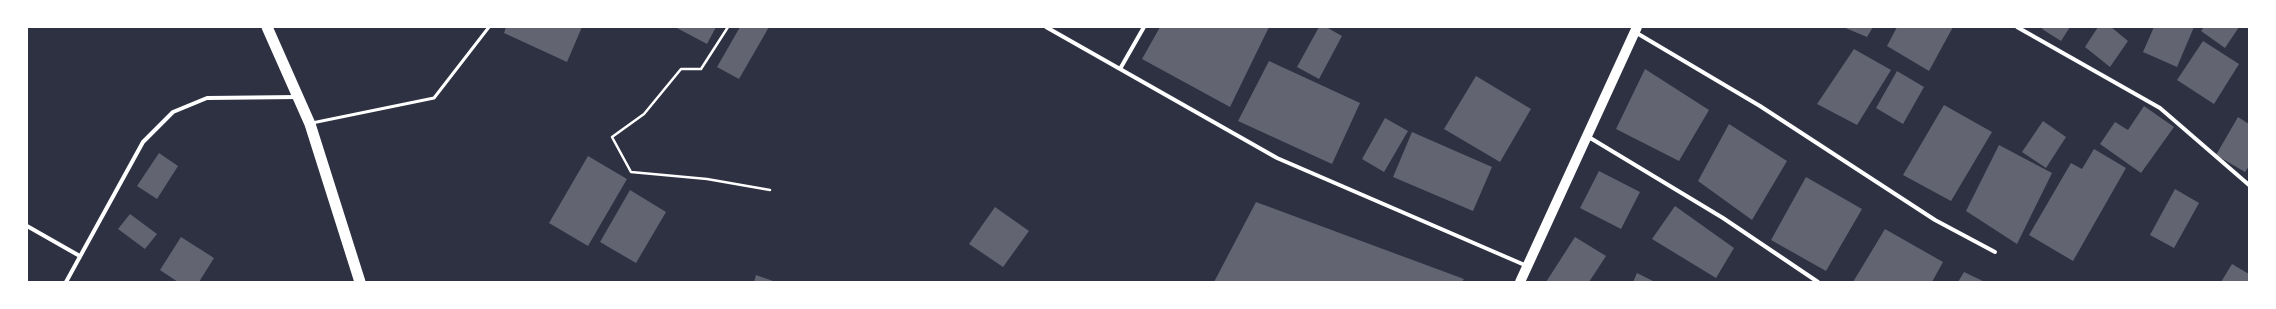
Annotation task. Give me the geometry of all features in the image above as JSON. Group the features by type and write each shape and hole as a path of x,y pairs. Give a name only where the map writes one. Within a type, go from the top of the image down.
{"highway":[{"path":"267,27 310,124 360,282"}],"main road":[{"path":"1520,282 1636,30"}],"street":[{"path":"1046,27 1277,158 1528,266"},
{"path":"1120,69 1144,27"},
{"path":"2017,27 2160,108 2249,185"},
{"path":"1636,30 1760,106 1935,220 1995,252"},
{"path":"66,282 78,255 143,142 173,112 207,98 299,97"},
{"path":"1587,136 1723,218 1818,282"},
{"path":"27,226 78,255"}],"lane":[{"path":"310,124 434,98 489,27"}],"path":[{"path":"728,27 701,69 681,69 644,114 612,137 631,172 708,180 770,190"}],"building":[{"path":"506,27 582,27 567,62 504,33"},
{"path":"675,27 716,27 707,44"},
{"path":"740,27 769,27 739,79 717,67"},
{"path":"1160,27 1269,27 1230,107 1142,59"},
{"path":"1319,27 1326,27 1342,36 1319,79 1297,67"},
{"path":"1843,27 1873,27 1867,37"},
{"path":"1897,27 1953,27 1929,71 1887,46"},
{"path":"2044,27 2070,27 2061,41 2042,29"},
{"path":"2098,27 2111,27 2128,41 2110,67 2085,47"},
{"path":"2154,27 2194,27 2177,67 2143,52"},
{"path":"2204,27 2239,27 2225,48 2201,31"},
{"path":"2203,41 2239,64 2214,104 2177,80"},
{"path":"1854,49 1891,70 1857,125 1817,104"},
{"path":"1269,61 1360,103 1332,164 1238,121"},
{"path":"1645,69 1709,110 1679,161 1616,129"},
{"path":"1897,71 1924,87 1903,124 1876,108"},
{"path":"1476,76 1531,109 1500,162 1444,129"},
{"path":"1944,105 1992,132 1951,201 1903,175"},
{"path":"2144,106 2174,127 2141,173 2100,144 2115,122 2128,130"},
{"path":"2238,117 2249,124 2249,166 2245,172 2216,155"},
{"path":"1385,118 1408,131 1384,172 1362,159"},
{"path":"2043,121 2066,137 2046,168 2022,152"},
{"path":"1729,124 1787,161 1752,220 1698,181"},
{"path":"1412,132 1492,167 1473,211 1393,177"},
{"path":"1999,145 2052,173 2017,244 1966,211"},
{"path":"2094,149 2126,168 2073,261 2029,235 2071,163 2082,169"},
{"path":"159,153 178,166 157,199 137,186"},
{"path":"588,156 627,179 588,246 549,223"},
{"path":"1599,171 1640,192 1621,229 1580,208"},
{"path":"1806,177 1862,209 1826,271 1771,240"},
{"path":"2175,189 2199,203 2174,248 2150,235"},
{"path":"630,190 666,212 636,263 600,242"},
{"path":"1256,202 1464,279 1462,282 1214,282"},
{"path":"1675,206 1734,248 1716,278 1652,239"},
{"path":"995,207 1029,231 1003,267 969,244"},
{"path":"130,214 157,234 145,249 118,229"},
{"path":"1885,229 1943,262 1932,282 1853,282"},
{"path":"181,237 214,258 199,282 178,282 160,270"},
{"path":"1575,237 1606,256 1589,282 1546,282"},
{"path":"2232,264 2249,274 2249,282 2221,282"},
{"path":"1964,272 1985,282 1958,282"},
{"path":"1637,273 1655,282 1633,282"},
{"path":"756,275 776,282 754,282"}]}
